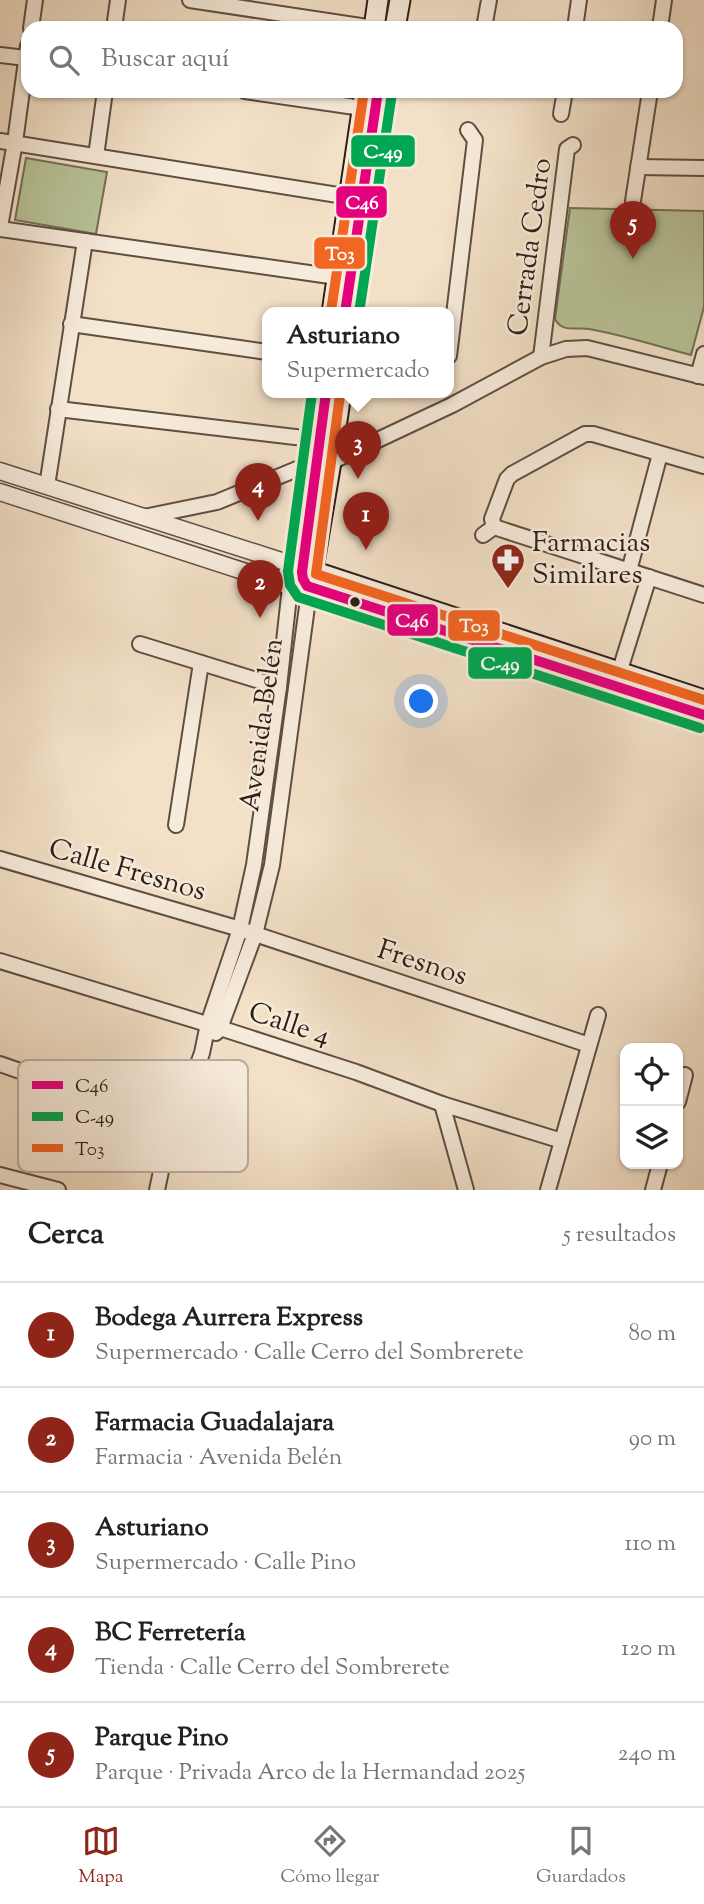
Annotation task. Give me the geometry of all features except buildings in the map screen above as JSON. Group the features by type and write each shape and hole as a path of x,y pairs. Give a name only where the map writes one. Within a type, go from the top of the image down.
{"main road":[{"path":"375,21 378,0"},
{"path":"396,21 400,0"},
{"path":"354,307 385,98"},
{"path":"333,307 363,100"},
{"name":"Avenida Belén","path":"300,589 309,464 318,398"},
{"name":"Avenida Belén","path":"303,568 331,462 340,398"},
{"path":"303,568 704,700"},
{"path":"300,589 704,722"}],"street":[{"path":"32,21 35,0"},
{"path":"115,21 118,0"},
{"path":"190,0 328,21"},
{"path":"485,21 489,0"},
{"path":"576,21 579,0"},
{"path":"661,21 664,0"},
{"path":"0,55 21,53"},
{"path":"21,79 7,141 0,228 337,276"},
{"path":"96,156 104,98"},
{"path":"337,98 363,100"},
{"path":"561,114 564,98"},
{"path":"633,201 649,98"},
{"path":"454,314 475,140 468,130"},
{"path":"7,141 369,200"},
{"name":"Cerrada Cedro","path":"541,358 567,149 573,145"},
{"path":"638,167 704,169"},
{"path":"47,486 85,241"},
{"path":"71,324 262,351"},
{"path":"454,397 566,349 587,348 701,377 704,354"},
{"path":"331,462 451,398"},
{"path":"58,409 312,439"},
{"path":"704,466 585,434 512,474 488,531 704,595"},
{"path":"629,571 660,454"},
{"path":"142,518 218,502 309,464"},
{"path":"0,471 303,568"},
{"path":"0,492 300,589"},
{"path":"619,673 649,577"},
{"name":"Avenida Belén","path":"214,1026 254,865 279,687 300,589"},
{"name":"Avenida Belén","path":"199,1060 255,934 272,865 300,589"},
{"path":"140,644 279,687"},
{"path":"176,825 201,663"},
{"name":"Calle Fresnos","path":"0,859 240,929"},
{"name":"Fresnos","path":"240,929 589,1045"},
{"name":"Calle 4","path":"0,961 214,1026 356,1072 442,1104 562,1141"},
{"path":"548,1190 598,1015"},
{"path":"0,1064 18,1070"},
{"path":"683,1083 685,1075"},
{"path":"442,1104 466,1190"},
{"path":"653,1190 659,1169"},
{"name":"Avenida Belén","path":"158,1190 161,1172"},
{"path":"0,1175 57,1190"}],"green space":[{"path":"26,158 107,172 96,234 15,220"},
{"path":"570,208 704,211 704,307 691,355 602,331 565,328 558,323 555,319"}],"transit line":[{"name":"T03","path":"332,307 363,98"},
{"name":"C46","path":"346,307 377,98"},
{"name":"C-49","path":"360,307 391,98"},
{"name":"C-49","path":"311,398 288,571 290,585 298,597 700,728"},
{"name":"C46","path":"325,398 302,572 307,586 704,715"},
{"name":"T03","path":"340,398 316,574 704,700"}],"place":[{"name":"Parque Pino","path":"633,259"},
{"name":"Asturiano","path":"358,479"},
{"name":"BC Ferretería","path":"258,521"},
{"name":"Bodega Aurrera Express","path":"366,550"},
{"name":"Farmacias Similares","path":"508,590"},
{"name":"Farmacia Guadalajara","path":"260,618"}]}
